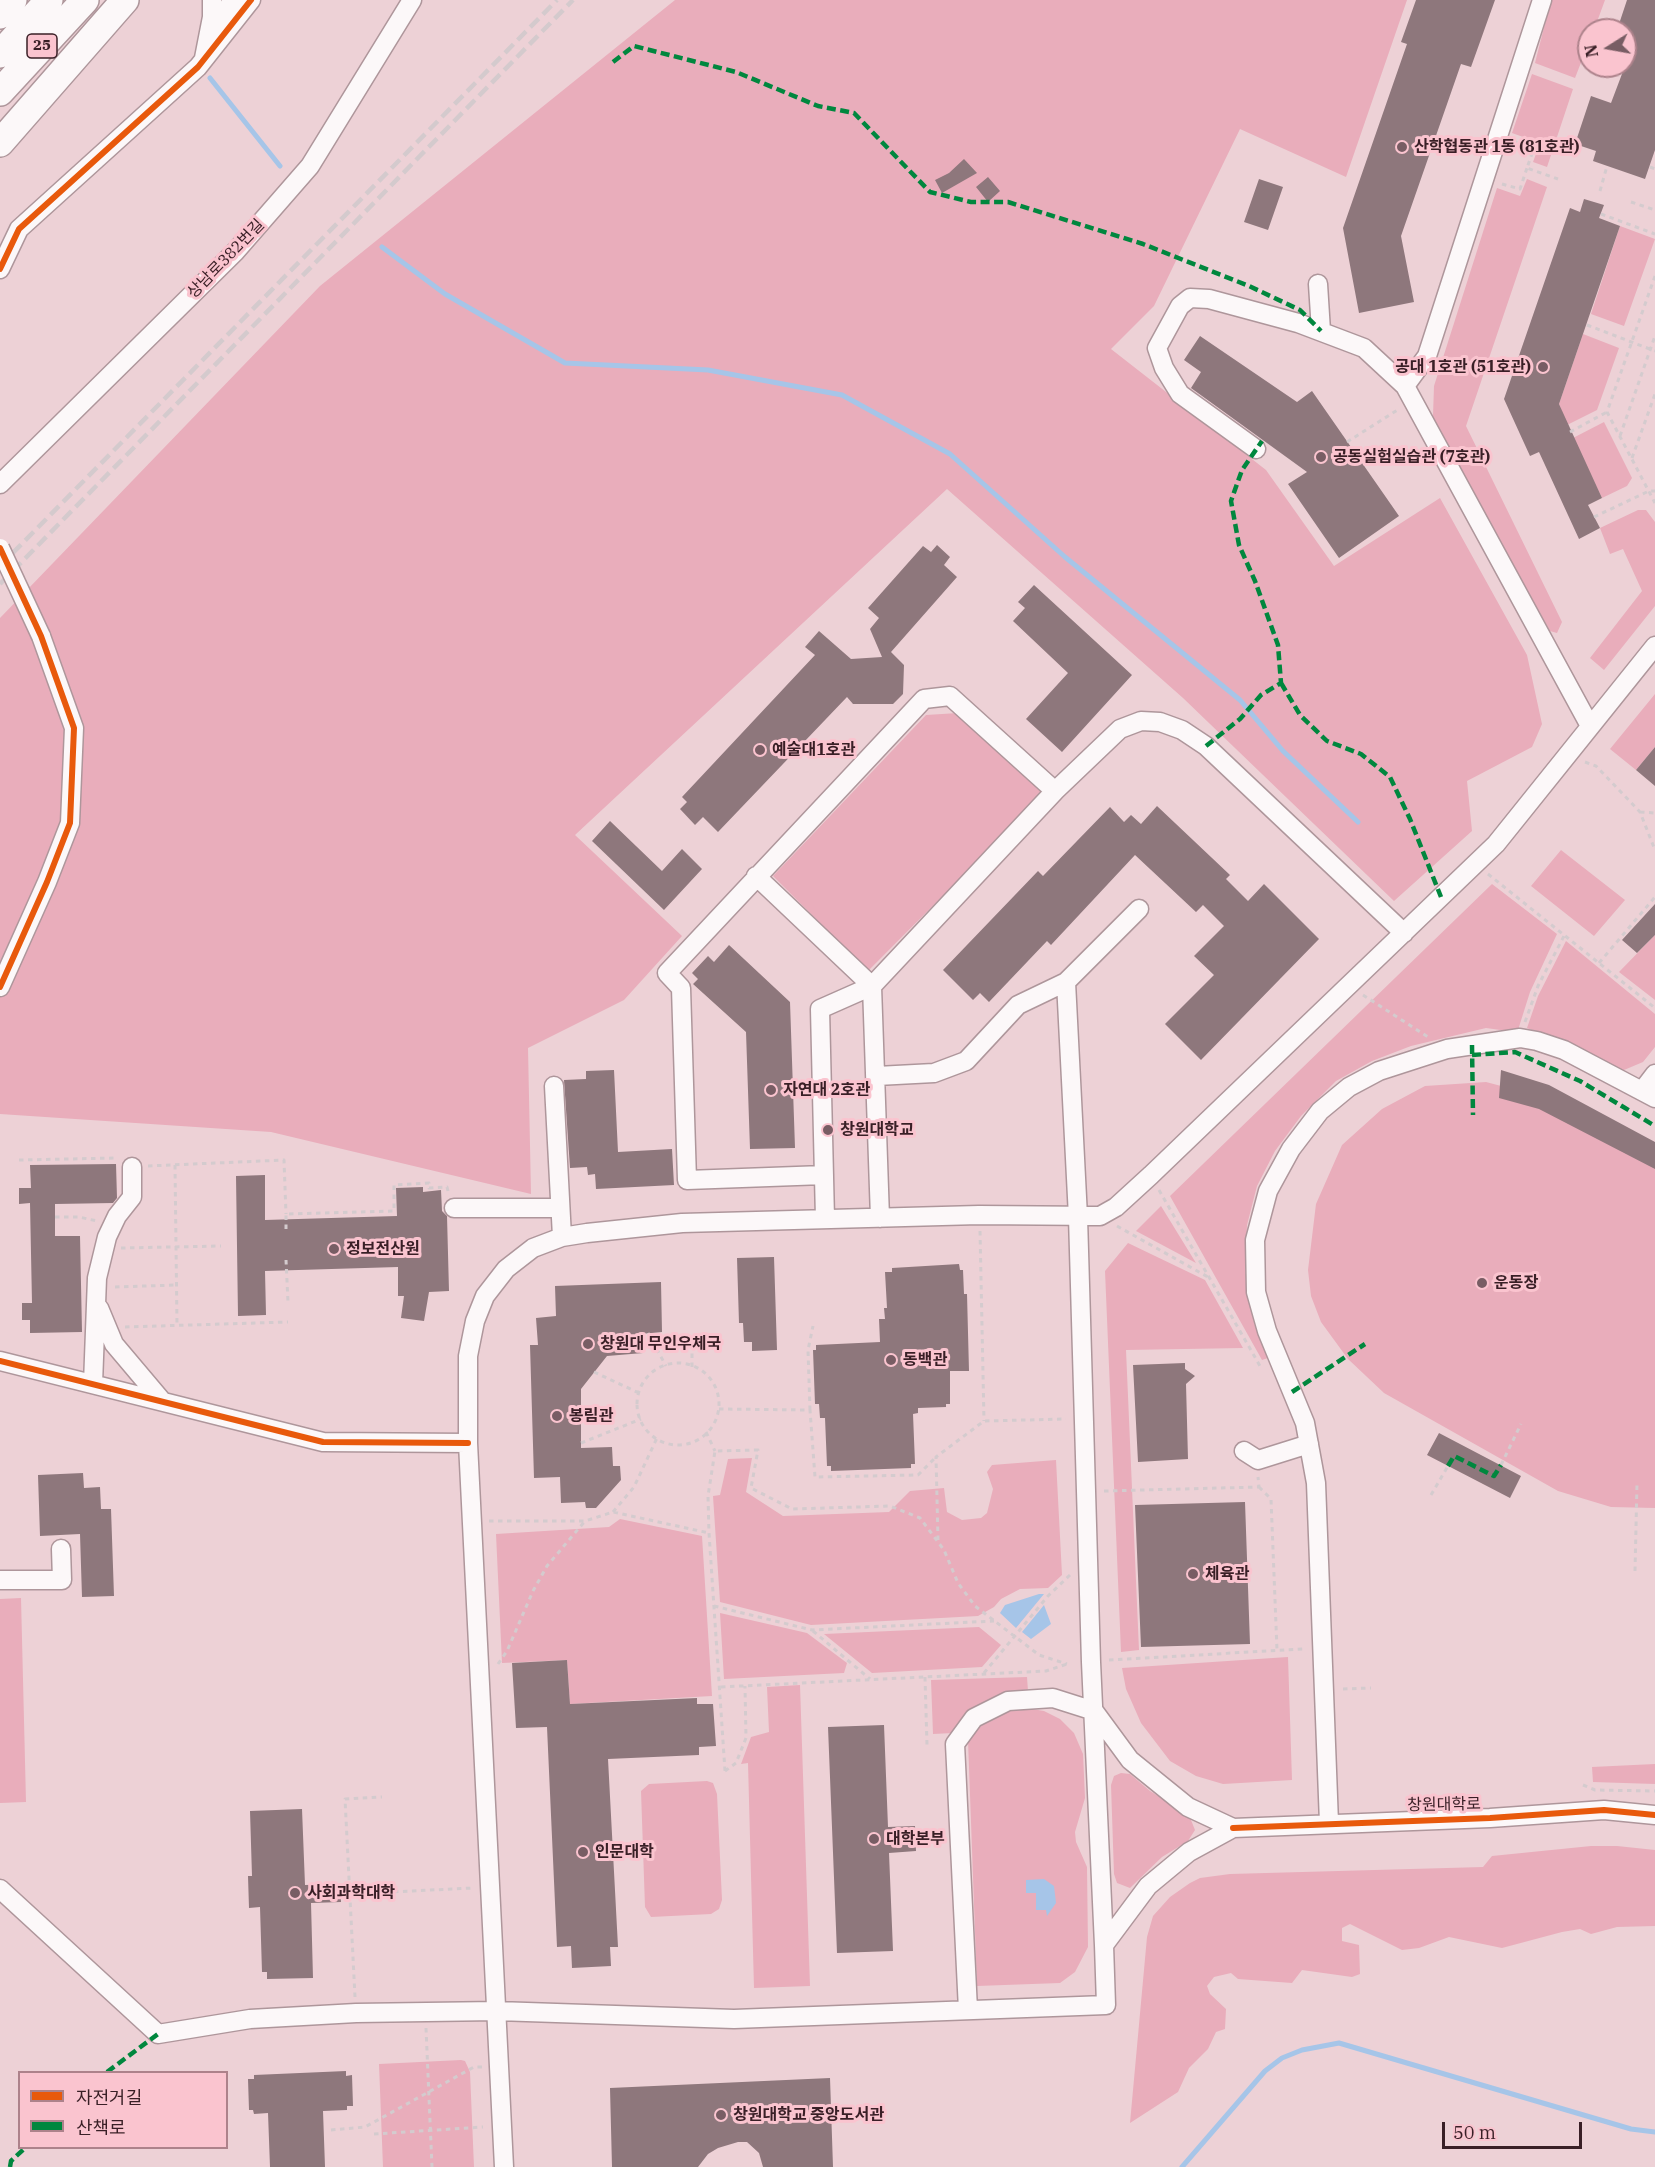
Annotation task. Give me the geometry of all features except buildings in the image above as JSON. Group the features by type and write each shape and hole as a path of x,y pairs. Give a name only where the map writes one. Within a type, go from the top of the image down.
{"highway":[{"path":"0,15 13,0"},
{"name":"25","path":"0,54 49,0"},
{"name":"25","path":"0,92 85,0"},
{"path":"0,143 125,0"}],"street":[{"path":"207,42 212,0"},
{"path":"198,67 207,42 232,0"},
{"path":"0,269 19,229 198,67 251,0"},
{"name":"상남로382번길","path":"0,484 235,252 310,166 412,0"},
{"path":"1408,394 1427,356 1500,136 1542,0"},
{"path":"1318,284 1321,331"},
{"path":"1256,449 1180,394 1172,383 1157,348 1180,306 1190,298 1209,299 1321,331 1364,348 1408,394 1590,726"},
{"path":"0,548 42,636 74,728 70,823 48,882 0,987"},
{"path":"504,2167 468,1443 468,1356 475,1321 485,1296 506,1269 533,1248 562,1237 682,1222 980,1215 1100,1216 1116,1207 1151,1175 1496,844 1655,646"},
{"path":"824,1175 687,1180 681,988 667,973 924,699 950,696 1055,791"},
{"path":"825,1219 820,1009 872,986 1055,791 1120,729 1141,721 1160,722 1182,730 1206,746 1404,933"},
{"path":"756,876 872,986 877,1076 880,1218"},
{"path":"877,1076 934,1073 957,1066 972,1057 1018,1005 1066,982 1139,909"},
{"path":"0,1889 158,2034 250,2019 356,2013 496,2011 734,2019 1106,2005 1078,1217 1066,982"},
{"path":"1329,1823 1316,1484 1305,1423 1267,1331 1256,1292 1255,1240 1268,1191 1291,1149 1313,1121 1349,1088 1379,1071 1447,1049 1520,1038 1564,1050 1648,1095 1655,1074"},
{"path":"554,1086 562,1237"},
{"path":"93,1384 96,1293 104,1248 112,1228 132,1197 132,1167"},
{"path":"451,1201 560,1208"},
{"path":"96,1293 106,1327 130,1366 163,1402"},
{"path":"0,1361 323,1442 468,1443"},
{"path":"1251,1456 1308,1444"},
{"path":"0,1580 62,1580 61,1549"},
{"path":"968,2010 955,1744 974,1718 1008,1701 1053,1698 1094,1712 1130,1760 1188,1807 1233,1828"},
{"name":"창원대학로","path":"1233,1828 1490,1818 1604,1810 1655,1815"},
{"path":"1104,1945 1148,1886 1189,1852 1233,1828"}],"path":[{"path":"1486,179 1520,189 1534,148 1500,136"},
{"path":"1600,191 1607,166"},
{"path":"1650,166 1655,169"},
{"path":"1527,168 1558,179"},
{"path":"1631,202 1655,210"},
{"path":"1600,213 1655,234"},
{"path":"1570,432 1607,412 1655,276"},
{"path":"1587,324 1653,350"},
{"path":"1620,436 1653,350 1655,336"},
{"path":"1347,442 1408,394"},
{"path":"1632,458 1655,394"},
{"path":"1607,412 1655,503"},
{"path":"1594,517 1649,491 1655,492"},
{"path":"1567,755 1596,766 1640,812 1655,850"},
{"path":"1640,812 1655,813"},
{"path":"1475,864 1655,1008"},
{"path":"1599,963 1655,897"},
{"path":"1651,902 1655,906"},
{"path":"1520,1038 1538,986 1564,934"},
{"path":"1349,986 1447,1049"},
{"path":"19,1160 124,1158 132,1167 284,1160 286,1229"},
{"path":"175,1165 177,1325"},
{"path":"1151,1175 1260,1366 1280,1364"},
{"path":"286,1214 394,1211 394,1185 429,1184 429,1188 447,1187 451,1201"},
{"path":"980,1215 984,1421"},
{"path":"1100,1216 1209,1277"},
{"path":"55,1217 92,1219 112,1228"},
{"path":"104,1248 221,1246"},
{"path":"286,1260 288,1302"},
{"path":"96,1293 176,1285"},
{"path":"106,1327 288,1322"},
{"path":"813,1326 808,1350 815,1477 918,1475 936,1457 984,1421 1072,1419"},
{"path":"648,1333 666,1366"},
{"path":"692,1334 692,1367"},
{"path":"679,1362 692,1367 705,1372 714,1382 719,1409 715,1423 696,1442 682,1446 669,1445 646,1431 636,1406 639,1393 644,1380 653,1370 679,1362"},
{"path":"594,1372 639,1393"},
{"path":"719,1409 810,1410"},
{"path":"581,1443 641,1419"},
{"path":"1501,1465 1521,1424"},
{"path":"706,1432 715,1450 708,1496 725,1771 736,1763 746,1738 745,1686"},
{"path":"613,1512 634,1487 657,1438"},
{"path":"715,1450 758,1450 750,1488 792,1509 890,1506 920,1518 938,1542 958,1583 975,1606 1039,1655 1067,1664 1047,1671 721,1687"},
{"path":"1251,1456 1259,1486 1271,1498 1277,1650"},
{"path":"936,1457 938,1542"},
{"path":"1431,1495 1448,1466"},
{"path":"1635,1571 1637,1484"},
{"path":"1087,1492 1259,1486"},
{"path":"472,1521 585,1521 613,1512 710,1533"},
{"path":"480,1685 507,1651 533,1591 547,1566 585,1521"},
{"path":"984,1673 1048,1596 1089,1557"},
{"path":"714,1606 812,1630 994,1621"},
{"path":"812,1630 871,1679"},
{"path":"1108,1661 1322,1648"},
{"path":"925,1677 927,1745"},
{"path":"1324,1690 1371,1688"},
{"path":"1583,1785 1595,1790 1655,1791"},
{"path":"356,2013 345,1799 382,1797"},
{"path":"349,1894 491,1887"},
{"path":"425,2013 432,2167"},
{"path":"331,2130 364,2127 474,2067 500,2065"},
{"path":"374,2134 502,2126"}],"shaded area":[{"path":"675,0 1407,0 1346,177 1240,129 1154,306 1111,349 1266,470 1334,566 1440,498 1527,655 1542,724 1532,747 1467,781 1472,831 1394,901 1183,698 947,489 575,835 682,936 624,1000 528,1048 531,1194 271,1132 0,1114 0,618 320,286"},
{"path":"1551,0 1605,0 1598,18 1577,18 1577,73 1575,78 1535,63"},
{"path":"1532,74 1573,89 1547,167 1533,162 1540,143 1512,133"},
{"path":"1527,179 1547,187 1466,426 1562,622 1557,633 1550,631 1437,431 1433,416 1434,386 1497,188 1520,196"},
{"path":"1620,226 1655,239 1624,326 1591,314"},
{"path":"1583,334 1619,348 1597,410 1567,425 1559,404"},
{"path":"1604,422 1632,478 1627,486 1602,498 1573,438"},
{"path":"1638,510 1646,510 1655,522 1655,606 1604,670 1590,658 1642,591 1623,549 1610,554 1600,528"},
{"path":"1655,694 1655,747 1636,770 1610,749"},
{"path":"958,713 1047,791 868,971 773,876 926,715"},
{"path":"1561,850 1625,900 1594,936 1531,886"},
{"path":"1492,884 1557,934 1530,992 1518,1030 1515,1032 1486,1028 1411,1046 1372,1061 1336,1081 1301,1116 1275,1151 1257,1186 1247,1225 1245,1267 1249,1301 1255,1326 1271,1357 1262,1360 1170,1196"},
{"path":"1655,935 1655,1000 1619,972"},
{"path":"1566,941 1655,1014 1655,1047 1643,1062 1624,1070 1617,1069 1527,1028 1538,996"},
{"name":"운동장","path":"1486,1082 1539,1096 1655,1159 1655,1508 1611,1507 1558,1491 1384,1393 1348,1359 1321,1322 1311,1296 1308,1270 1316,1204 1342,1145 1382,1109 1425,1086"},
{"path":"1161,1206 1196,1263 1136,1231"},
{"path":"1128,1243 1205,1280 1243,1348 1126,1350 1139,1650 1121,1652 1105,1271"},
{"path":"752,1458 746,1492 783,1516 889,1512 910,1491 944,1488 947,1512 962,1520 981,1518 987,1513 993,1489 987,1472 992,1465 1056,1460 1062,1575 1048,1588 1020,1589 1001,1599 994,1607 978,1616 811,1625 720,1602 713,1496 720,1495 728,1459"},
{"path":"620,1519 702,1536 712,1696 570,1704 567,1660 502,1663 496,1534 609,1527"},
{"path":"21,1598 26,1802 0,1803 0,1599"},
{"path":"720,1613 807,1633 847,1663 844,1673 724,1679"},
{"path":"979,1627 1001,1645 982,1667 872,1673 824,1634"},
{"path":"1288,1657 1292,1780 1223,1784 1196,1776 1170,1761 1141,1723 1126,1689 1122,1668"},
{"path":"1027,1677 1028,1691 1000,1694 968,1712 953,1733 933,1734 931,1680"},
{"path":"800,1685 810,1986 754,1988 748,1763 741,1764 751,1737 769,1732 767,1687"},
{"path":"1026,1708 1044,1711 1060,1719 1074,1733 1083,1754 1085,1798 1075,1832 1076,1842 1087,1867 1088,1947 1075,1972 1060,1983 977,1986 968,1740 984,1722 1009,1710"},
{"path":"1655,1764 1655,1784 1593,1782 1592,1767"},
{"path":"1121,1773 1130,1774 1150,1791 1189,1815 1195,1830 1188,1841 1162,1857 1130,1888 1117,1883 1114,1874 1111,1785 1114,1776"},
{"path":"707,1781 713,1783 717,1794 722,1900 719,1909 711,1914 651,1917 645,1907 641,1791 649,1784"},
{"path":"1591,1846 1655,1850 1655,1926 1617,1927 1591,1934 1580,1929 1502,1948 1449,1937 1419,1948 1402,1950 1350,1924 1342,1928 1342,1941 1359,1945 1360,1974 1352,1977 1302,1970 1292,1983 1238,1979 1231,1973 1214,1977 1207,1986 1210,1994 1226,2009 1225,2029 1216,2032 1208,2049 1189,2068 1178,2092 1130,2123 1147,1937 1153,1916 1170,1897 1190,1883 1200,1878 1230,1874 1483,1867 1492,1856"},
{"path":"465,2061 470,2072 474,2167 383,2167 379,2064"}],"water":[{"path":"1044,1594 1016,1628 1000,1613 1005,1605"},
{"path":"1044,1605 1051,1624 1031,1639 1022,1632"},
{"path":"1044,1879 1054,1886 1056,1903 1047,1916 1046,1910 1036,1910 1036,1893 1026,1893 1026,1880"}],"waterway":[{"path":"210,78 280,166"},
{"path":"382,247 445,294 565,363 708,370 842,395 950,454 1065,557 1240,700 1283,751 1358,822"},
{"path":"1182,2167 1265,2071 1282,2058 1302,2050 1339,2043 1631,2129 1655,2132"}],"railway":[{"path":"0,566 557,0"},
{"path":"0,584 573,0"}],"marked path":[{"path":"613,62 634,46 736,72 818,106 854,113 930,192 971,202 1008,202 1143,244 1249,286 1300,310 1321,331"},
{"path":"1206,746 1240,719 1261,695 1281,683 1278,645 1255,581 1239,545 1231,501 1242,470 1262,441"},
{"path":"1281,683 1300,715 1327,741 1361,754 1390,777 1410,819 1441,897"},
{"path":"1472,1045 1473,1115"},
{"path":"1472,1055 1515,1052 1580,1081 1655,1126"},
{"path":"1292,1392 1365,1344"},
{"path":"1448,1466 1454,1456 1494,1476 1501,1465"},
{"path":"108,2071 158,2034"},
{"path":"10,2167 11,2161 24,2149"}],"cycle path":[{"path":"0,269 19,229 198,67 251,0"},
{"path":"0,548 41,636 74,728 70,823 47,882 0,987"},
{"path":"0,1361 323,1442 468,1443"},
{"path":"1233,1828 1490,1818 1604,1810 1655,1815"}],"place":[{"name":"산학협동관 1동 (81호관)","path":"1402,147"},
{"name":"공대 1호관 (51호관)","path":"1543,367"},
{"name":"공동실험실습관 (7호관)","path":"1321,457"},
{"name":"예술대1호관","path":"760,750"},
{"name":"자연대 2호관","path":"771,1090"},
{"name":"창원대학교","path":"828,1130"},
{"name":"정보전산원","path":"334,1249"},
{"name":"운동장","path":"1482,1283"},
{"name":"창원대 무인우체국","path":"588,1344"},
{"name":"동백관","path":"891,1360"},
{"name":"봉림관","path":"557,1416"},
{"name":"체육관","path":"1193,1574"},
{"name":"대학본부","path":"874,1839"},
{"name":"인문대학","path":"583,1852"},
{"name":"사회과학대학","path":"295,1893"},
{"name":"창원대학교 중앙도서관","path":"721,2115"}]}
